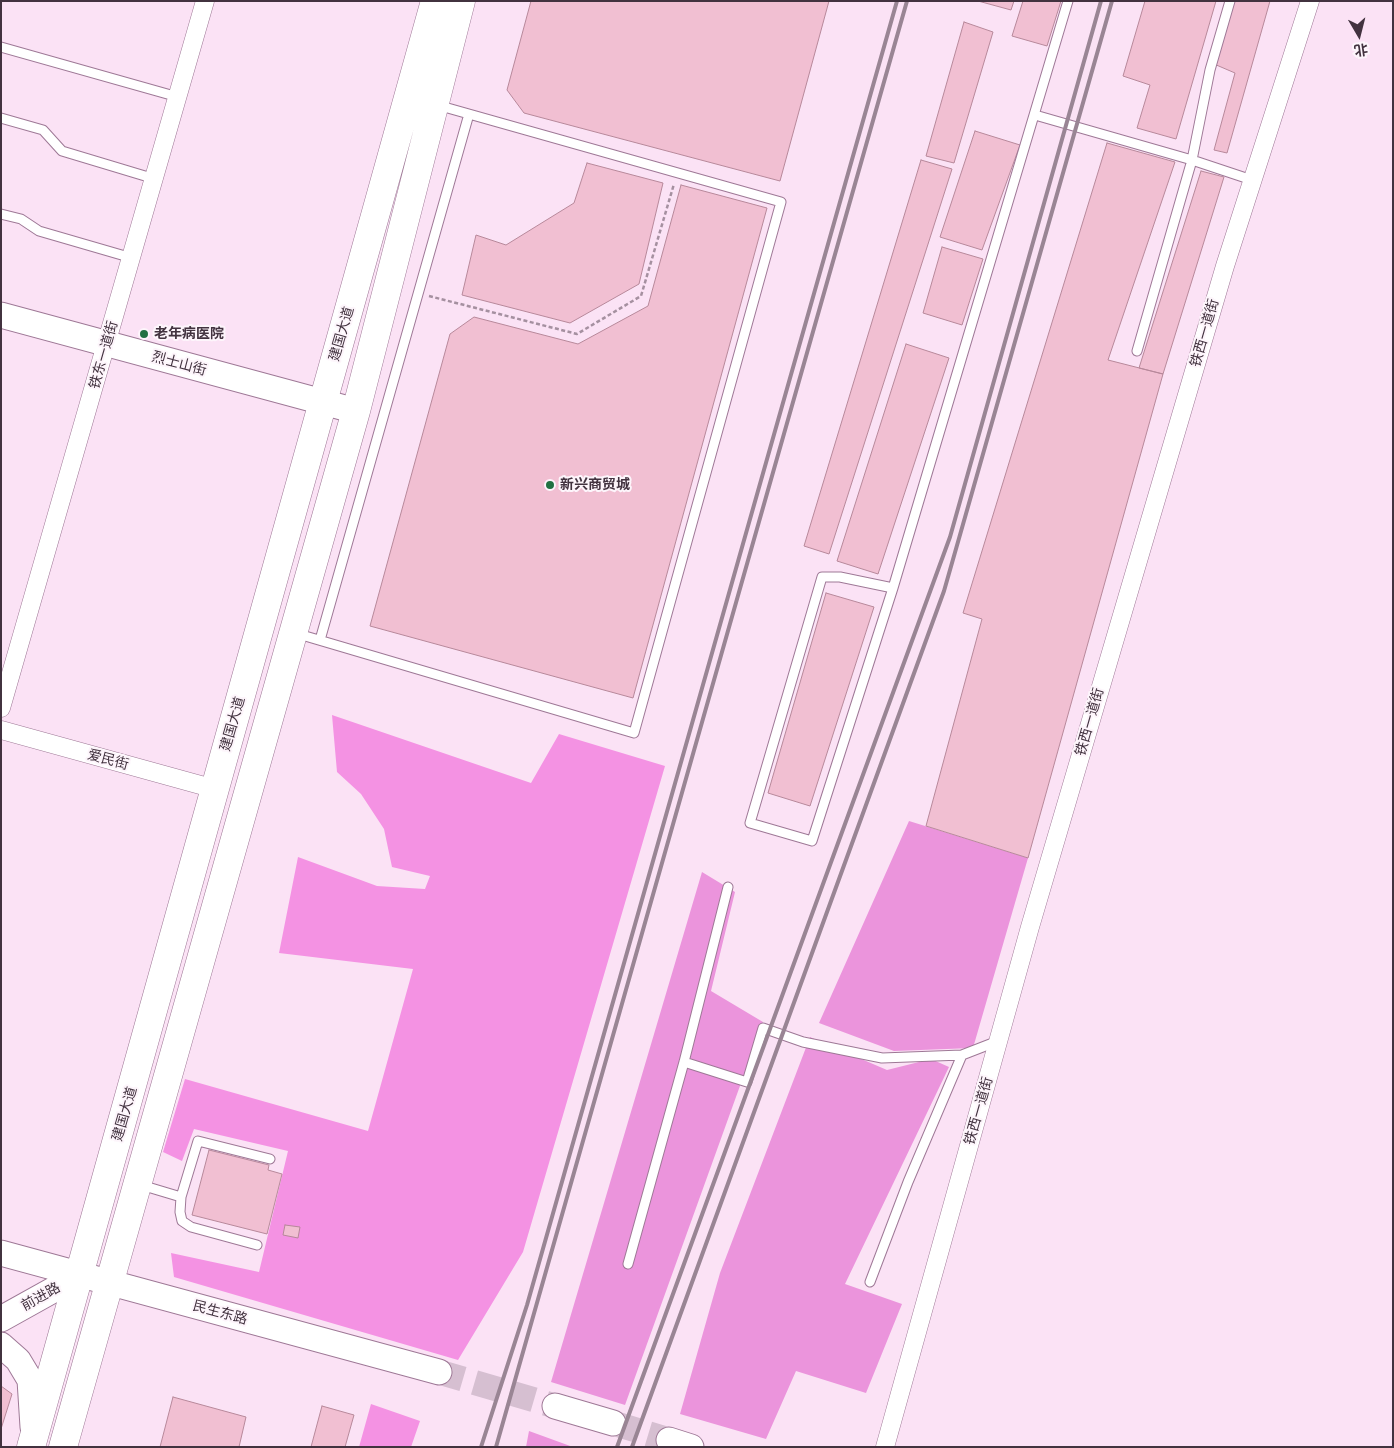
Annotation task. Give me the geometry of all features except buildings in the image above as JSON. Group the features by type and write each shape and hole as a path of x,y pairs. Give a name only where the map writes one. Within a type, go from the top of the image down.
{"highway":[{"name":"建国大道","path":"32,1442 435,1"},
{"path":"63,1447 356,411 461,1"}],"main road":[{"name":"烈士山街","path":"1,315 322,404 356,411"},
{"name":"民生东路","path":"1,1253 109,1284 439,1372"},
{"name":"前进路","path":"1,1319 80,1275"},
{"path":"1,1346 18,1360 30,1380 32,1442"},
{"path":"555,1406 613,1423"}],"street":[{"name":"铁东一道街","path":"1,708 108,344 205,1"},
{"name":"铁西一道街","path":"885,1447 998,1041 1225,266 1310,1"},
{"name":"爱民街","path":"1,730 215,789"}],"lane":[{"path":"893,588 840,577 822,576 750,823 812,841 893,588 1068,1"},
{"path":"1137,351 1192,160 1210,70 1230,1"},
{"path":"1,47 178,97"},
{"path":"294,632 634,733 781,202 435,105"},
{"path":"320,640 469,114"},
{"path":"1035,116 1192,160 1252,180"},
{"path":"1,118 43,130 62,151 155,179"},
{"path":"1,214 21,219 39,231 132,258"},
{"path":"628,1264 684,1062 728,888"},
{"path":"684,1062 747,1082 763,1028 803,1042 882,1058 962,1055 998,1041"},
{"path":"870,1282 908,1182 962,1055"},
{"path":"257,1245 191,1227 182,1221 180,1212 181,1197 198,1142 270,1159"},
{"path":"138,1184 181,1197"}],"path":[{"path":"418,293 577,334 641,296 677,172"}],"shaded area":[{"path":"332,715 531,783 559,734 665,766 523,1252 458,1360 174,1277 171,1253 259,1272 288,1151 194,1129 182,1161 163,1152 185,1079 368,1131 413,969 279,953 298,857 377,886 425,889 430,876 392,867 384,829 361,794 337,772"},
{"path":"909,821 1028,858 973,1048 894,1051 819,1023"},
{"path":"702,872 735,892 711,991 763,1022 625,1405 551,1382"},
{"path":"810,1037 887,1070 931,1059 949,1067 845,1284 902,1304 866,1393 796,1371 766,1439 680,1414 720,1273"},
{"path":"371,1404 420,1421 411,1447 359,1447"},
{"path":"529,1431 573,1447 526,1447"}],"tunnel":[{"path":"439,1372 555,1406"},
{"path":"613,1423 669,1440"}],"railway":[{"path":"481,1447 527,1305 897,1"},
{"path":"496,1447 907,1"},
{"path":"617,1447 950,537 1101,1"},
{"path":"632,1447 944,591 1112,1"}],"place":[{"name":"老年病医院","path":"144,334"},
{"name":"新兴商贸城","path":"550,485"}]}
